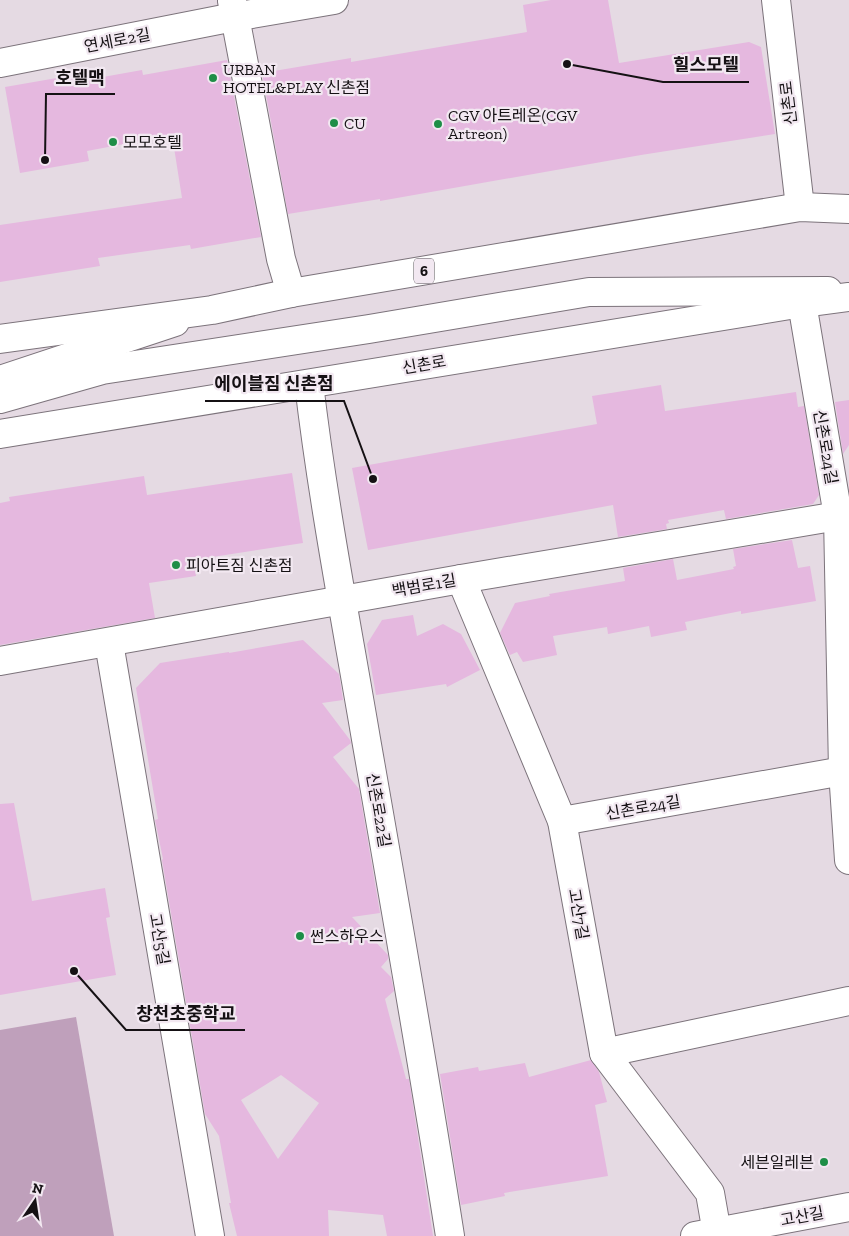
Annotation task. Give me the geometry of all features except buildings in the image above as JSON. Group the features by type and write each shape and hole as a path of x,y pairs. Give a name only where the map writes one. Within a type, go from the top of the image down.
{"street":[{"name":"연세로2길","path":"0,63 233,9 334,0"},
{"name":"신촌로","path":"776,0 800,207"},
{"path":"233,9 281,259 291,293"},
{"name":"6","path":"0,340 212,310 291,293 800,207 849,210"},
{"path":"0,399 102,370 589,292 849,291"},
{"name":"신촌로","path":"0,434 802,303 849,297"},
{"name":"신촌로24길","path":"802,303 844,517 846,772 849,860"},
{"path":"0,380 212,310"},
{"name":"신촌로22길","path":"309,384 342,600 411,993 450,1236"},
{"name":"백범로1길","path":"0,661 461,579 844,517"},
{"name":"고산7길","path":"461,579 562,821 604,1053 710,1194 706,1234"},
{"name":"고산5길","path":"109,643 210,1236"},
{"name":"신촌로24길","path":"562,821 846,772"},
{"path":"604,1053 849,1001"},
{"name":"고산길","path":"706,1234 849,1207"}],"shaded area":[{"path":"76,1017 114,1236 0,1236 0,1030"}],"place":[{"name":"힐스모텔","path":"567,64"},
{"name":"URBAN HOTEL&PLAY 신촌점","path":"213,78"},
{"name":"CU","path":"334,123"},
{"name":"CGV 아트레온(CGV Artreon)","path":"438,124"},
{"name":"모모호텔","path":"113,142"},
{"name":"호텔맥","path":"45,160"},
{"name":"에이블짐 신촌점","path":"373,479"},
{"name":"피아트짐 신촌점","path":"176,565"},
{"name":"썬스하우스","path":"300,936"},
{"name":"창천초중학교","path":"74,971"},
{"name":"세븐일레븐","path":"824,1162"}]}
